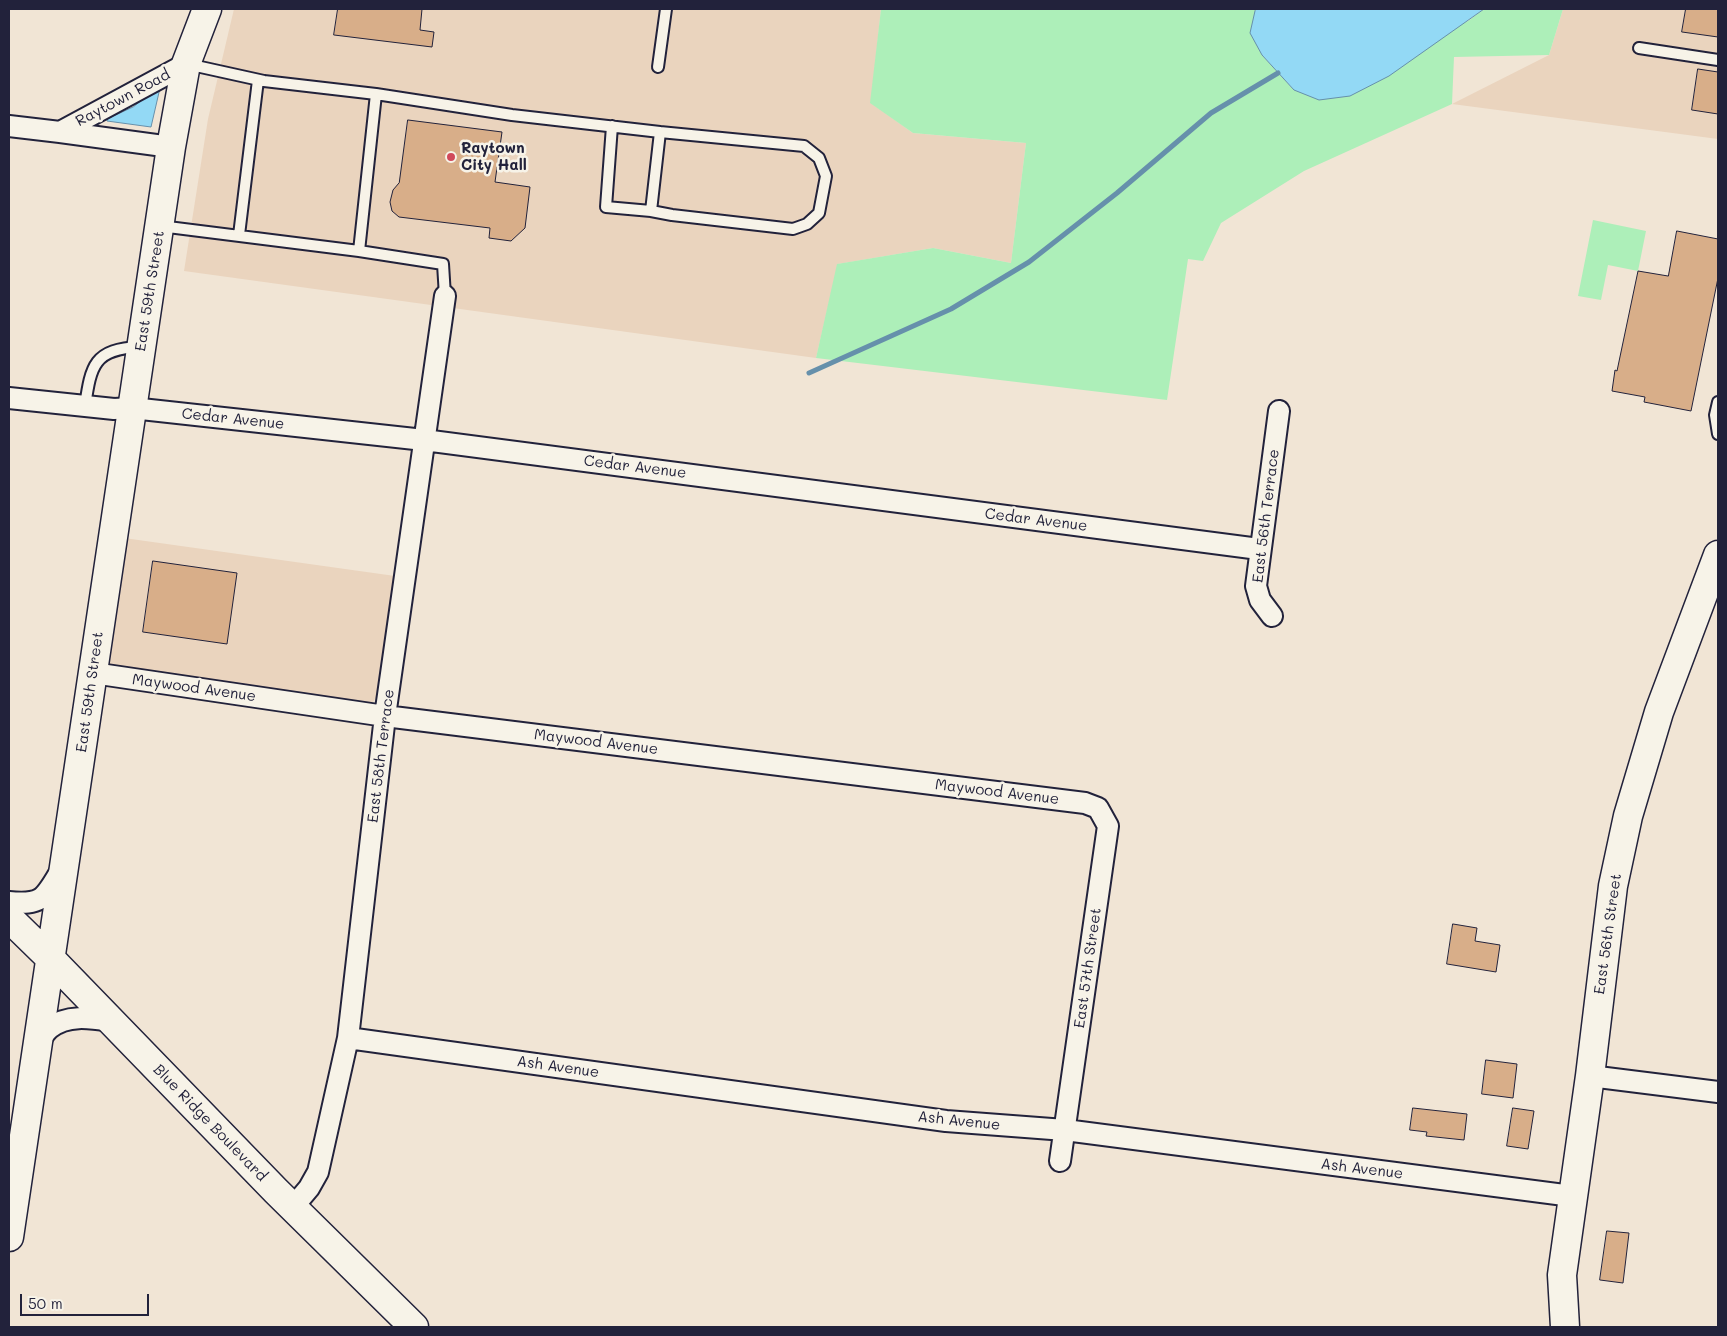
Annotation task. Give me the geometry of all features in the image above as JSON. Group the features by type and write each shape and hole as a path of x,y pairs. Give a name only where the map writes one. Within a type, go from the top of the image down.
{"street":[{"name":"Raytown Road","path":"9,126 171,147 186,64 207,9"},
{"name":"Raytown Road","path":"60,132 186,64"},
{"name":"East 59th Street","path":"9,1237 171,147"},
{"name":"East 58th Terrace","path":"293,1207 309,1188 318,1172 348,1038 385,716 445,296"},
{"name":"Cedar Avenue","path":"9,398 114,410 132,408 424,440 1260,549"},
{"name":"East 56th Terrace","path":"1272,616 1260,600 1256,586 1279,411"},
{"name":"East 56th Street","path":"1565,1327 1562,1275 1590,1076 1613,886 1628,816 1659,712 1718,555"},
{"name":"Maywood Avenue","path":"93,673 385,716 1085,803 1098,808"},
{"name":"East 57th Street","path":"1060,1161 1108,826 1098,808"},
{"path":"9,902 29,903 46,896 64,864"},
{"name":"Blue Ridge Boulevard","path":"9,918 293,1207 414,1327"},
{"path":"37,1043 49,1028 65,1020 91,1018 111,1021"},
{"name":"Ash Avenue","path":"348,1038 946,1121 1065,1130 1572,1196"},
{"path":"1590,1076 1718,1092"}],"lane":[{"path":"658,67 666,9"},
{"path":"1639,48 1718,60"},
{"path":"186,64 258,80 376,94 512,115 804,146 819,158 826,176 820,213 807,224 794,229 606,207 612,126"},
{"path":"239,235 258,80"},
{"path":"359,251 376,94"},
{"path":"651,211 660,132"},
{"path":"160,226 359,251 442,264 445,296"},
{"path":"85,406 89,377 98,359 122,348 141,348"},
{"path":"1718,402 1715,415 1718,434"}],"shaded area":[{"path":"234,9 881,9 871,103 913,133 1026,143 1011,263 933,248 838,264 816,358 184,271 208,119"},
{"path":"1563,9 1718,9 1718,139 1452,104 1549,55"},
{"path":"124,538 395,576 380,690 377,696 373,702 364,703 114,668 106,656"}],"green space":[{"path":"881,9 1257,9 1255,11 1262,55 1294,90 1468,21 1484,9 1563,9 1549,55 1454,57 1452,104 1304,171 1221,223 1203,261 1188,259 1167,400 816,358 837,264 933,248 1011,263 1026,143 913,133 870,103"},
{"path":"1593,220 1646,231 1638,271 1608,265 1601,300 1578,296"}],"water":[{"path":"1257,9 1484,9 1389,76 1350,96 1319,100 1294,90 1262,55 1250,33"},
{"path":"159,87 151,127 107,121 107,119 133,107"}],"building":[{"path":"338,9 422,9 420,30 434,32 432,47 334,35"},
{"path":"1686,9 1718,9 1718,37 1682,32"},
{"path":"1698,69 1718,72 1718,114 1692,110"},
{"name":"Raytown City Hall","path":"408,120 502,132 495,182 530,187 525,228 511,241 489,238 490,228 399,217 392,211 390,202 393,190 399,183"},
{"path":"1677,231 1718,239 1718,278 1691,411 1644,402 1645,397 1612,391 1615,370 1617,371 1638,271 1668,276"},
{"path":"153,561 237,573 227,644 143,632"},
{"path":"1453,924 1477,928 1475,941 1500,945 1496,972 1447,964"},
{"path":"1486,1060 1517,1064 1513,1098 1482,1094"},
{"path":"1413,1108 1467,1114 1464,1140 1426,1136 1427,1132 1410,1130"},
{"path":"1513,1108 1534,1111 1528,1149 1507,1146"},
{"path":"1607,1231 1629,1233 1623,1283 1600,1280"}],"waterway":[{"path":"809,373 951,309 1029,262 1117,193 1211,113 1278,73"}],"place":[{"name":"Raytown City Hall","path":"451,157"}]}
